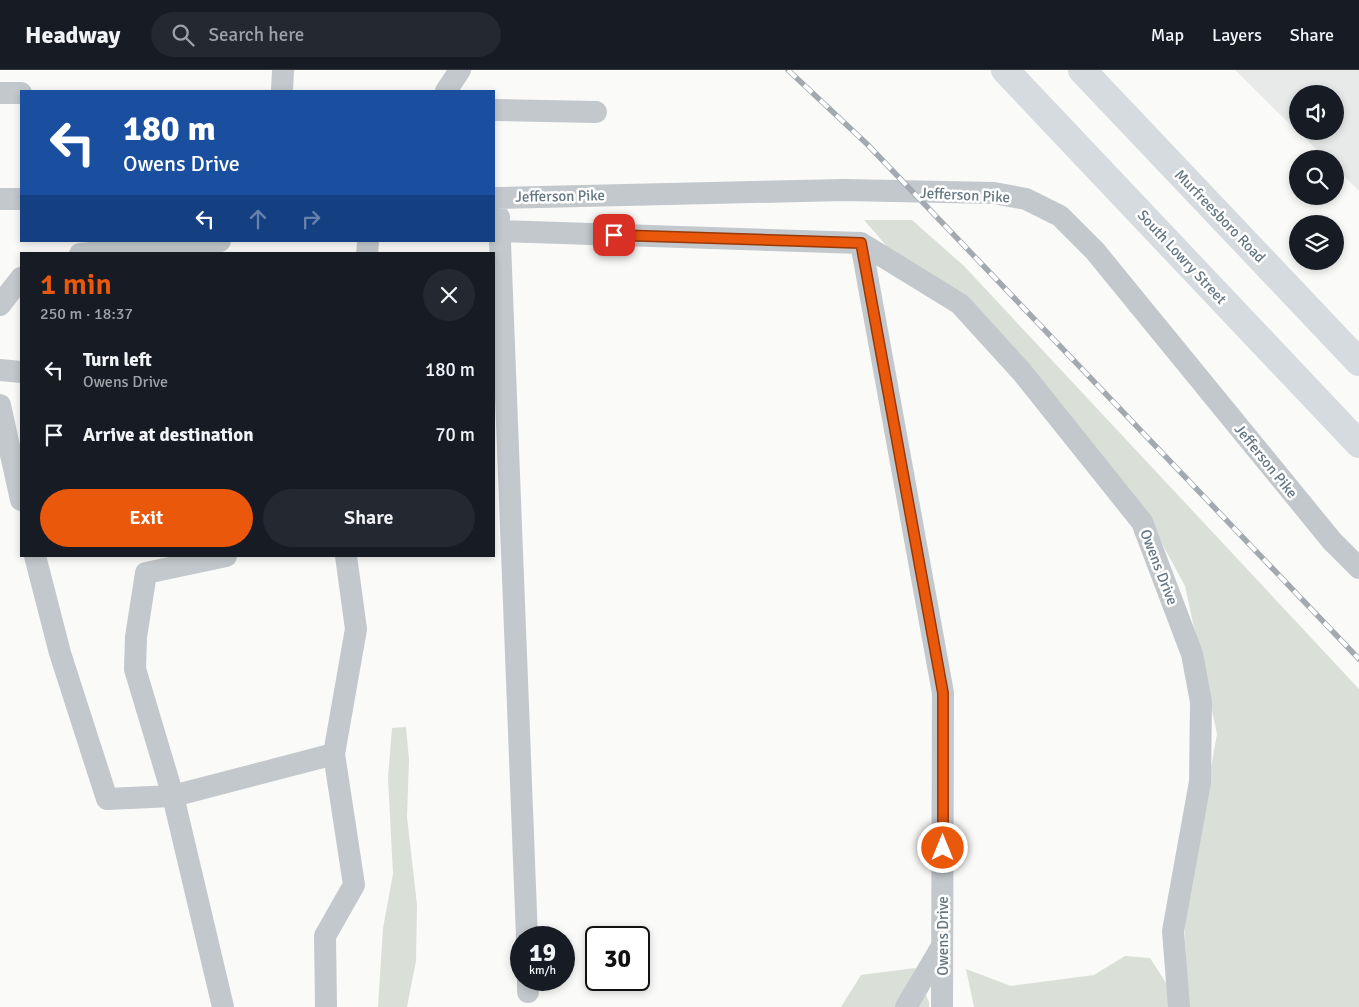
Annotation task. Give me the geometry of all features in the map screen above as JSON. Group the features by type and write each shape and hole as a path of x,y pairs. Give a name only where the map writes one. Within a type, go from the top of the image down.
{"main road":[{"name":"South Lowry Street","path":"1005,70 1359,444"},
{"name":"Murfreesboro Road","path":"1082,70 1359,362"}],"street":[{"path":"282,70 282,90"},
{"path":"447,90 460,70"},
{"path":"0,92 20,93"},
{"path":"495,110 596,112"},
{"name":"Jefferson Pike","path":"495,198 844,190 994,194 1026,199 1060,216 1095,251 1332,541 1359,568"},
{"path":"495,198 501,231 526,926"},
{"path":"0,199 20,199"},
{"name":"Owens Drive","path":"501,231 861,243 960,304 1021,371 1142,522 1192,654 1201,702 1200,782 1173,931 1179,1007"},
{"path":"102,252 209,242"},
{"name":"Owens Drive","path":"861,243 943,693 942,1007"},
{"path":"0,305 20,279"},
{"path":"0,370 20,372"},
{"path":"0,405 20,495"},
{"path":"35,557 60,653 107,799 173,796 334,754"},
{"path":"216,557 144,564 136,637 135,669 173,796 223,1007"},
{"path":"326,1007 325,936 354,885 334,754 356,629 346,557"},
{"path":"906,1007 943,945"}],"shaded area":[{"path":"1235,70 1359,70 1359,191 1344,176 1344,150 1317,150 1307,140 1344,140 1344,85 1289,85 1289,123"},
{"path":"864,220 912,220 964,266 1359,689 1359,1007 1188,1007 1184,918 1217,734 1185,586 1147,516 1020,363 897,258"},
{"path":"406,727 409,760 407,817 417,905 416,961 407,1007 378,1007 383,928 393,874 388,778 392,728"},
{"path":"1125,956 1150,958 1168,986 1170,1007 974,1007 966,969 1011,986 1094,975"},
{"path":"915,968 929,1002 929,1007 841,1007 861,975"}],"railway":[{"path":"788,70 867,144 1359,659"}],"route":[{"path":"614,235 861,243 943,693 943,848"}]}
